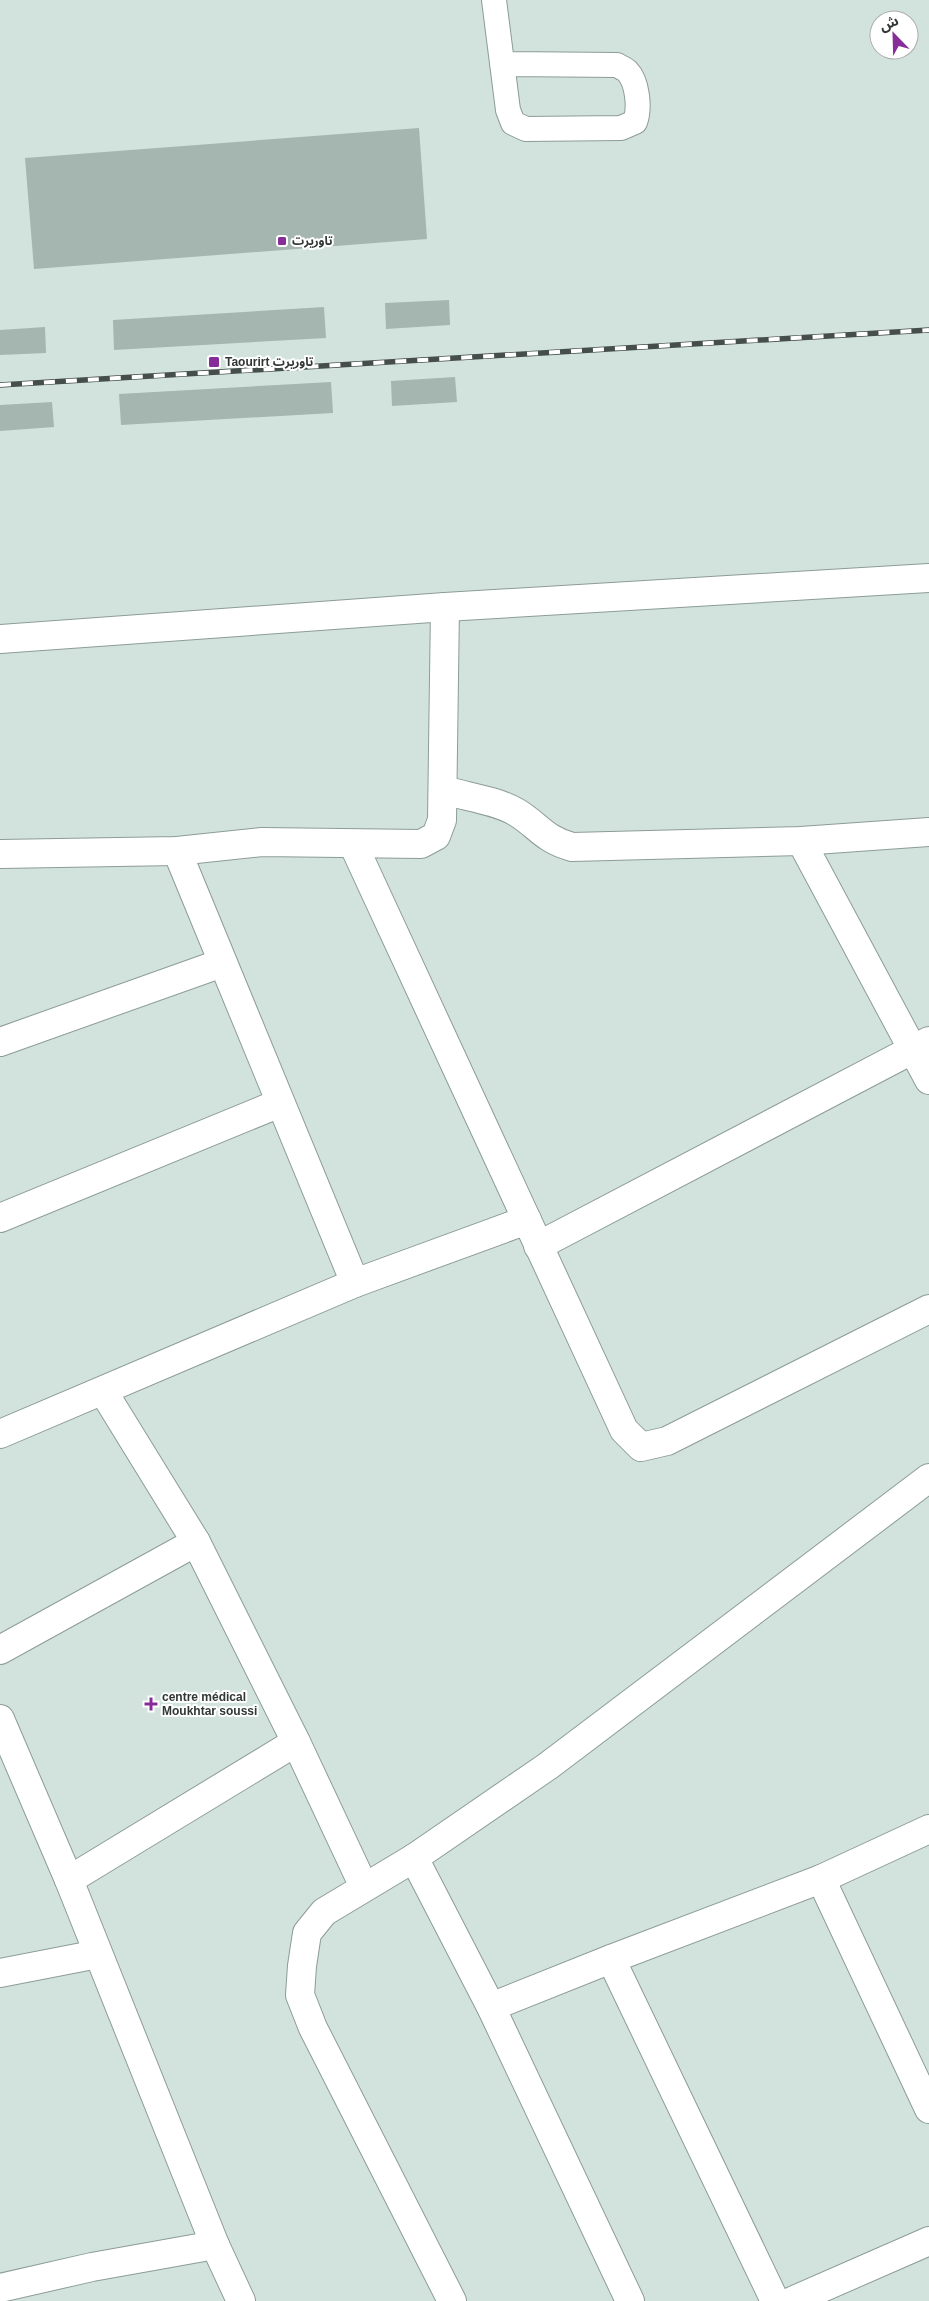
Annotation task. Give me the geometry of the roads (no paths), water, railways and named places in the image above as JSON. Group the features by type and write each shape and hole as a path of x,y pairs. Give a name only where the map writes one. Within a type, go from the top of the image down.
{"street":[{"path":"0,639 445,607 929,578"},
{"path":"0,854 177,851 262,842 311,841 353,844 421,844 436,836 442,820 444,790 445,607"},
{"path":"444,790 510,810 541,833 559,843 572,847 801,841 929,832"},
{"path":"801,841 921,1046 929,1080"},
{"path":"353,844 624,1430 641,1447 667,1441 929,1309"},
{"path":"177,851 355,1283"},
{"path":"0,1042 222,963"},
{"path":"538,1246 921,1046"},
{"path":"0,1218 280,1103"},
{"path":"0,1434 355,1283 527,1220"},
{"path":"103,1391 196,1542 296,1742 364,1887"},
{"path":"452,2301 313,2028 300,1995 307,1934 324,1912 414,1858 548,1766 929,1478"},
{"path":"0,1650 196,1542"},
{"path":"0,1719 69,1880 215,2245 241,2301"},
{"path":"69,1880 296,1742"},
{"path":"491,2007 821,1878 929,1829"},
{"path":"414,1858 491,2007 630,2301"},
{"path":"821,1878 929,2109"},
{"path":"0,1973 98,1954"},
{"path":"611,1959 775,2301"},
{"path":"792,2301 929,2241"},
{"path":"12,2291 92,2266 215,2245"}],"lane":[{"path":"494,0 502,64 508,110 513,123 526,129 621,128 635,122 639,112 634,84 627,71 617,65 502,64"}],"railway":[{"path":"0,385 929,330"}],"place":[{"name":"تاوريرت","path":"282,241"},
{"name":"Taourirt تاوريرت","path":"214,362"},
{"name":"centre médical Moukhtar soussi","path":"151,1704"}]}
